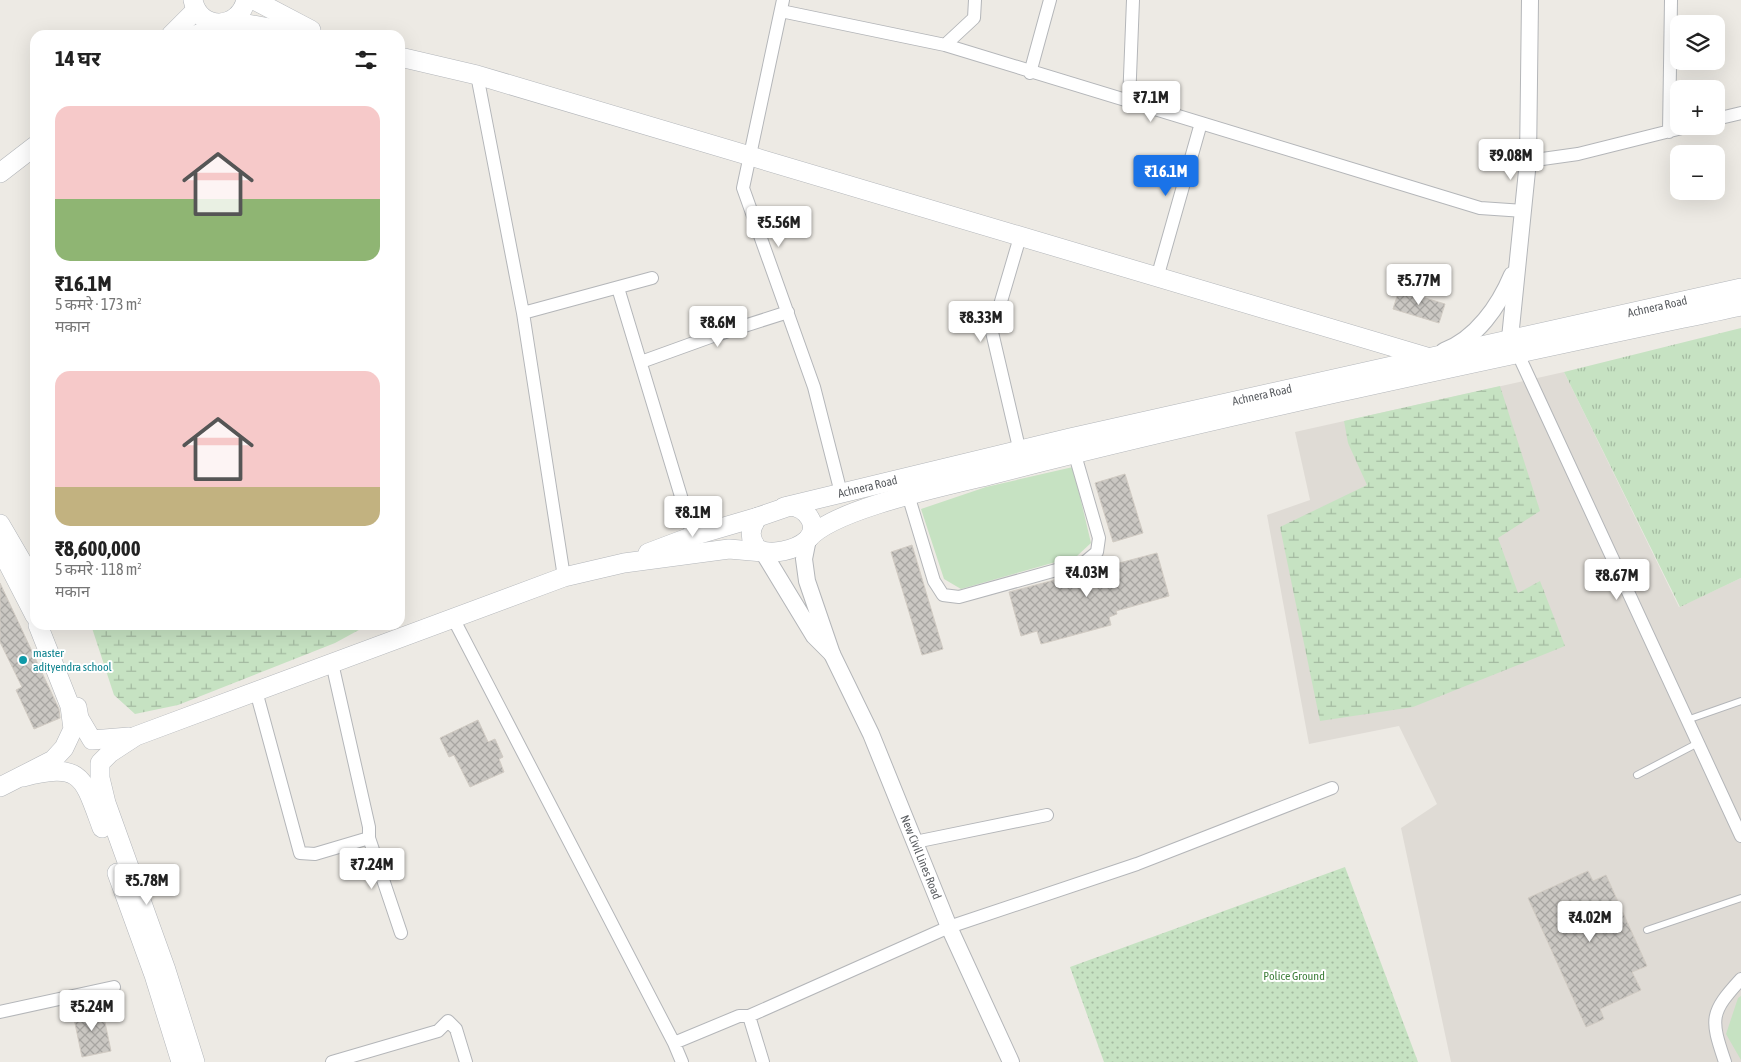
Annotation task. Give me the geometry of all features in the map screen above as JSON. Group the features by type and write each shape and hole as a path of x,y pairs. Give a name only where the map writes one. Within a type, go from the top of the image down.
{"main road":[{"path":"208,30 227,22 243,10 246,0"},
{"path":"254,0 311,30"},
{"path":"174,30 192,3 207,21 227,22 276,30"},
{"path":"405,58 477,75 1428,358"},
{"path":"0,173 30,150"},
{"name":"Achnera Road","path":"808,539 814,531 838,518 906,487 1020,452 1072,446 1514,346 1741,288"},
{"name":"Achnera Road","path":"784,507 841,493 906,487 1428,358 1514,346 1741,306"},
{"path":"23,777 44,772 90,774 110,753 136,736 564,577 624,563 729,549 774,552 808,539 812,524 807,513 797,506 784,507 758,517 693,536 624,563"},
{"path":"758,517 750,533 754,544 763,552"},
{"path":"0,524 30,575"},
{"path":"0,548 30,606"},
{"path":"40,630 70,706 73,729 64,748 64,761 81,780 94,807 154,975 181,1062"},
{"path":"53,630 73,683 79,718 92,740 100,749 100,778 106,803 166,970 195,1062"},
{"path":"0,787 23,777 53,760 64,748 80,738 92,740 136,736"}],"street":[{"path":"945,45 974,18 975,0"},
{"path":"1030,73 1050,0"},
{"path":"1129,102 1133,0"},
{"path":"1530,0 1528,161 1519,260 1514,346 1741,836"},
{"path":"1670,80 1671,0"},
{"path":"841,493 814,387 743,188 782,6 945,45 1030,73 1480,208 1524,211"},
{"path":"477,75 523,313 564,577"},
{"path":"1725,117 1741,113"},
{"path":"1157,278 1201,123"},
{"path":"1528,161 1578,154 1670,132"},
{"path":"1020,237 992,332 1020,452"},
{"path":"1428,358 1454,347 1470,335 1492,312 1505,293 1519,260"},
{"path":"523,313 652,278"},
{"path":"618,288 693,536"},
{"path":"641,362 788,312"},
{"path":"906,487 934,581 943,595 959,597 1085,562 1097,552 1099,538 1072,446"},
{"path":"808,539 804,559 807,581 832,654"},
{"path":"763,552 814,636 832,654"},
{"path":"453,618 674,1043 682,1062"},
{"name":"New Civil Lines Road","path":"832,654 871,734 949,927 1011,1062"},
{"path":"332,663 369,827 369,838 401,933"},
{"path":"256,691 300,853 315,854 369,838"},
{"path":"674,1043 740,1016 749,1016 949,927 1138,864 1332,788"},
{"path":"914,842 1047,815"},
{"path":"1726,1062 1714,1025 1720,1002 1741,979"},
{"path":"0,1012 114,988"},
{"path":"749,1016 763,1062"},
{"path":"332,1062 438,1031 448,1021 456,1029 466,1062"}],"lane":[{"path":"1687,720 1741,701"},
{"path":"1637,775 1698,743"},
{"path":"1648,930 1741,898"}],"shaded area":[{"path":"1564,372 1679,607 1741,578 1741,1062 1451,1062 1401,828 1437,804 1399,726 1309,744 1267,515 1310,500 1295,432"}],"green space":[{"path":"1741,328 1741,578 1680,607 1564,372"},
{"path":"1500,386 1540,511 1498,538 1518,593 1540,581 1565,646 1413,707 1320,721 1280,527 1367,485 1348,443 1344,421"},
{"path":"1073,467 1091,543 1077,556 961,589 944,579 921,509 986,487"},
{"path":"93,630 359,630 335,643 178,705 135,714 114,695"},
{"name":"Police Ground","path":"1345,867 1418,1062 1104,1062 1070,967"},
{"path":"1741,996 1741,1060 1726,1034 1738,998"}],"building":[{"path":"1399,290 1445,304 1439,323 1393,309"},
{"path":"1125,474 1143,533 1113,542 1095,483"},
{"path":"912,545 943,649 922,655 891,552"},
{"path":"1157,553 1169,596 1116,611 1117,614 1109,617 1111,625 1041,644 1037,631 1021,636 1009,592"},
{"name":"master adityendra school","path":"0,583 59,709 60,718 34,729 16,690 22,687 0,642"},
{"path":"478,720 488,742 495,739 503,757 499,759 504,772 470,787 454,755 449,757 440,738"},
{"path":"1588,871 1593,881 1606,875 1647,966 1632,972 1641,990 1600,1009 1604,1019 1586,1027 1528,898"},
{"path":"102,1008 111,1051 82,1057 73,1014"}],"place":[{"name":"master adityendra school","path":"23,660"}]}
